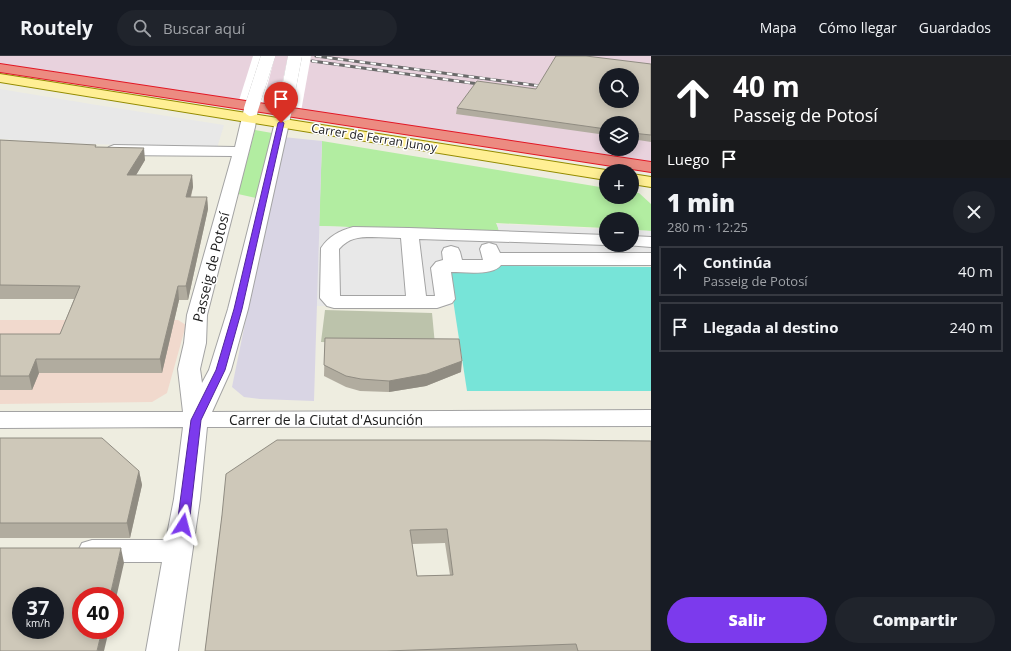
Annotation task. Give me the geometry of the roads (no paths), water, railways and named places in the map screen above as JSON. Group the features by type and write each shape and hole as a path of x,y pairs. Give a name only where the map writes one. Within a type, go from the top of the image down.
{"highway":[{"path":"0,68 651,167"}],"main road":[{"name":"Carrer de Ferran Junoy","path":"0,78 282,118 599,174"},
{"path":"639,180 651,182"}],"street":[{"name":"Passeig de Potosí","path":"196,420 189,369 197,315 250,113 268,56"},
{"path":"162,651 188,490 196,420 220,370 238,309 295,56"},
{"path":"98,150 241,152"},
{"path":"484,234 493,263 488,266 443,266 441,268 445,299 438,302 334,302 330,298 330,248 337,239 348,233 484,234 599,240"},
{"path":"409,233 417,302"},
{"path":"448,234 453,266"},
{"path":"639,241 651,242"},
{"path":"493,259 651,258"},
{"name":"Carrer de la Ciutat d'Asunción","path":"0,420 651,418"},
{"path":"69,550 179,551"}],"railway":[{"path":"316,56 548,87"},
{"path":"312,61 486,85"}]}
